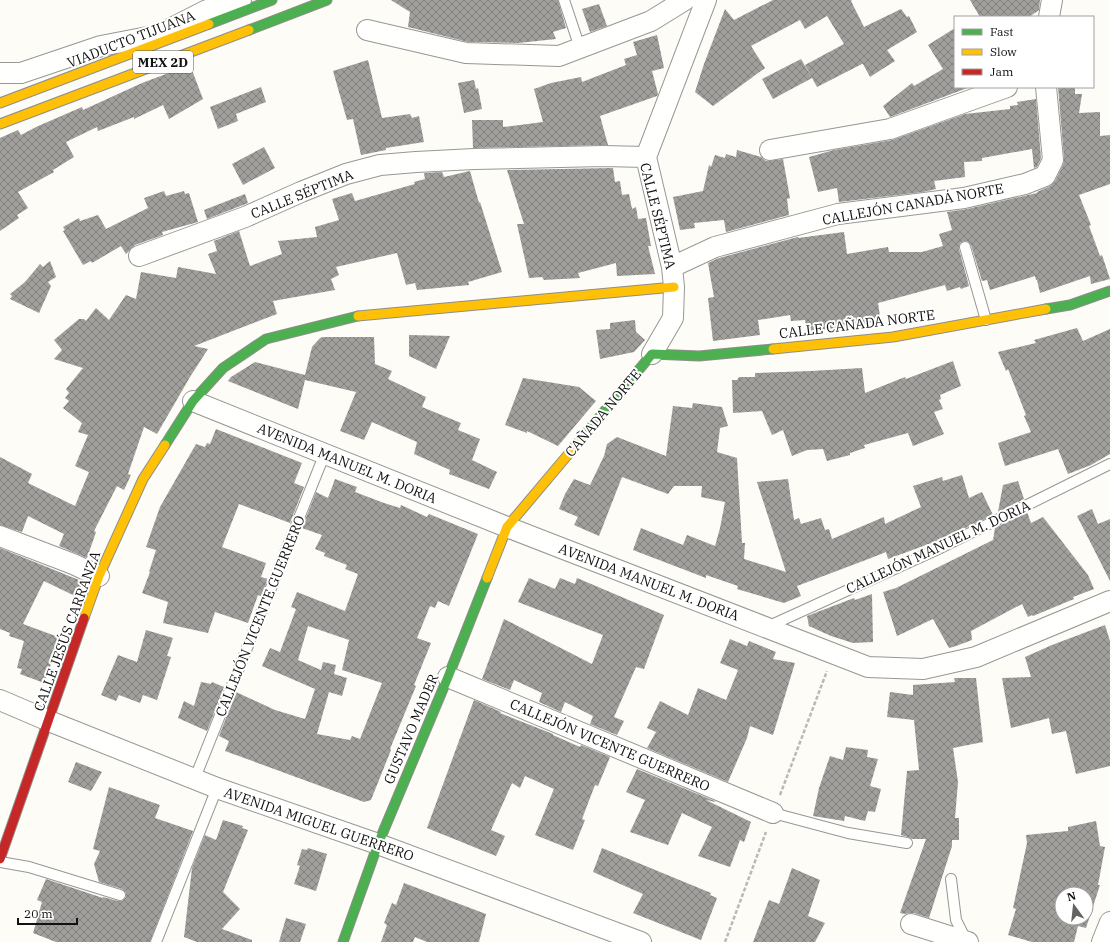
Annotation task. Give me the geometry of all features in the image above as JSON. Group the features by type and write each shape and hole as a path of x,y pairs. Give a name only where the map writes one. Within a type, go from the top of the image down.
{"main road":[{"name":"VIADUCTO TIJUANA","path":"0,104 272,0"},
{"name":"MEX 2D","path":"0,124 327,0"},
{"name":"CALLE SÉPTIMA","path":"193,401 223,368 266,339 356,316 673,277"},
{"name":"CALLE CAÑADA NORTE","path":"652,354 698,356 893,337 1070,304 1110,291"},
{"name":"CAÑADA NORTE","path":"507,527 652,354"},
{"name":"CALLE JESÚS CARRANZA","path":"0,859 99,576 143,479 193,401"},
{"name":"GUSTAVO MADER","path":"343,942 378,844 448,677 507,527"}],"street":[{"path":"0,73 21,73 101,46 158,35 207,10 241,0"},
{"path":"367,30 466,53 559,56 651,21 685,0"},
{"path":"646,157 706,0"},
{"path":"1049,16 1052,0"},
{"path":"770,150 890,128 1004,88"},
{"name":"CALLEJÓN CANADÁ NORTE","path":"673,277 715,247 838,214 964,198 1025,184 1045,176 1053,160 1046,88"},
{"name":"CALLE SÉPTIMA","path":"139,256 246,217 301,192 346,174 380,166 416,162 474,159 603,156 646,157 673,277"},
{"name":"CAÑADA NORTE","path":"652,354 674,318 673,277"},
{"name":"AVENIDA MANUEL M. DORIA","path":"193,401 326,453 507,527 868,667 923,669 976,657 1110,601"},
{"path":"0,536 73,564 99,576"},
{"name":"CALLEJÓN VICENTE GUERRERO","path":"448,677 773,813"},
{"name":"AVENIDA MIGUEL GUERRERO","path":"0,700 217,788 378,844 641,942"},
{"path":"1102,942 1110,922"},
{"path":"911,924 967,942"}],"lane":[{"path":"564,0 580,48"},
{"path":"966,247 986,320"},
{"name":"CALLEJÓN VICENTE GUERRERO","path":"195,778 326,453"},
{"name":"CALLEJÓN MANUEL M. DORIA","path":"765,628 936,550 1110,464"},
{"path":"156,942 217,788"},
{"path":"773,813 848,833 907,844"},
{"path":"0,862 29,867 120,895"},
{"path":"951,879 956,920 967,942"}],"building":[{"path":"391,0 558,0 566,28 553,32 556,39 518,43 468,42 408,27 410,12"},
{"path":"773,0 852,0 851,1 864,27 901,9 907,17 909,16 917,32 887,50 895,61 870,77 862,64 817,87 805,65 844,44 827,16 805,29 800,20 751,46 765,68 713,106 695,92 725,9 734,20"},
{"path":"970,0 1040,0 1039,10 1030,16 979,16"},
{"path":"599,4 607,26 590,32 582,9"},
{"path":"954,29 954,88 967,88 890,117 883,106 912,83 914,86 943,69 928,45"},
{"path":"657,35 664,68 652,71 658,94 657,96 600,116 608,145 473,148 472,120 503,120 503,127 543,122 534,89 551,83 581,77 582,82 626,65 624,59 637,55 633,42"},
{"path":"801,59 812,78 773,99 762,79"},
{"path":"368,60 382,118 410,114 412,118 419,116 424,142 386,148 386,150 361,155 353,119 347,120 333,71"},
{"path":"190,65 203,99 169,119 163,105 134,119 134,117 98,131 97,127 66,142 74,157 53,170 54,172 18,192 28,208 17,215 19,218 0,231 0,138 18,130 21,135 82,107 83,110 142,83"},
{"path":"474,80 476,89 478,88 482,109 464,113 458,83"},
{"path":"261,87 266,102 236,114 238,121 218,129 210,107"},
{"path":"1058,88 1075,88 1075,94 1082,94 1079,113 1100,112 1100,136 1110,135 1110,184 1079,195 1091,225 1089,226 1100,256 1102,255 1110,279 1091,284 1090,276 1040,293 1035,276 990,290 987,280 982,281 971,245 967,241 964,241 960,243 959,249 969,286 947,291 945,285 878,303 880,316 875,317 875,322 807,332 805,320 791,321 790,315 758,320 760,335 713,341 708,298 714,297 708,263 719,258 798,237 844,232 847,254 888,247 889,252 922,252 943,246 939,234 952,230 947,212 1037,193 1050,186 1055,181 1063,165 1064,159"},
{"path":"1036,99 1041,158 1037,167 1034,168 1032,149 982,158 982,161 964,162 965,177 934,181 936,189 923,192 839,202 837,188 818,192 809,157 834,150 892,140 965,114 1010,109 1010,106 1018,105 1017,102"},
{"path":"264,147 275,168 243,185 232,164"},
{"path":"737,150 761,157 766,161 783,159 790,198 787,199 789,215 726,232 724,220 694,223 695,228 680,230 673,197 703,191 709,165 711,167 715,155 725,158 726,154 736,157"},
{"path":"613,168 615,182 620,181 622,195 629,194 632,209 636,207 638,219 646,218 651,246 648,246 655,274 617,276 616,263 578,273 580,278 544,280 542,277 529,278 517,224 524,224 507,170"},
{"path":"470,171 502,272 468,282 469,285 417,290 415,283 406,285 397,253 336,267 339,275 331,279 335,290 273,301 277,314 194,346 208,349 157,434 144,427 128,474 131,475 124,490 117,486 94,531 96,532 87,558 59,546 64,534 28,516 22,532 0,525 0,457 32,474 28,483 75,506 89,472 75,466 88,435 78,432 82,423 63,408 69,401 65,398 69,393 66,389 83,368 54,359 62,350 54,340 79,319 84,319 86,321 96,308 109,320 126,295 136,299 141,272 176,278 178,267 216,274 208,254 217,251 214,241 239,231 250,266 282,254 278,241 317,237 315,227 339,220 332,199 352,193 355,201 415,184 414,182 425,179 424,173 442,172 444,177"},
{"path":"164,191 166,196 184,191 185,194 189,193 198,222 162,232 163,235 135,245 126,254 121,246 92,263 91,261 83,265 63,231 65,230 63,227 79,218 80,221 98,215 106,229 148,208 144,198"},
{"path":"245,194 248,203 207,219 204,210"},
{"path":"50,261 56,277 48,282 51,286 39,313 10,299 12,296 10,294 25,282 40,264 43,267"},
{"path":"635,320 636,332 645,340 634,352 600,359 596,330 610,329 610,323"},
{"path":"1077,328 1083,341 1110,329 1110,454 1091,465 1068,474 1058,449 1005,466 998,443 1031,432 1008,369 1006,371 998,352 1036,343 1034,340"},
{"path":"409,335 450,336 436,369 409,356"},
{"path":"374,337 375,364 392,371 388,379 426,397 422,407 461,423 458,430 480,439 472,460 497,472 489,489 449,474 450,470 414,454 417,442 372,422 364,440 340,431 356,392 305,380 298,409 228,381 231,377 255,362 305,375 312,347 320,338"},
{"path":"953,361 961,386 940,395 941,399 939,400 943,409 934,412 944,434 913,446 908,433 864,445 865,448 850,453 850,455 827,461 823,449 807,450 792,456 783,430 772,435 762,411 733,413 732,380 737,380 739,377 755,377 755,373 862,368 865,393 905,377 906,379"},
{"path":"523,378 579,387 596,401 558,446 527,431 527,433 505,425"},
{"path":"693,403 722,407 728,426 720,428 717,452 737,458 742,543 745,543 744,559 786,572 757,482 788,479 794,520 799,518 801,524 821,518 825,530 829,529 832,539 884,517 885,524 921,507 913,486 942,477 943,481 962,475 969,498 982,492 993,515 945,538 888,559 886,552 797,586 801,596 784,603 737,589 738,586 706,575 706,578 633,550 641,528 683,545 687,535 715,546 725,502 701,497 702,486 674,486 668,494 622,477 599,536 574,525 578,517 559,509 565,494 574,479 590,485 604,456 607,444 617,437 666,456 673,406 692,408"},
{"path":"216,429 302,463 294,483 304,487 290,523 239,504 222,547 266,563 261,577 268,579 261,596 258,595 248,623 215,612 208,633 163,623 168,602 142,593 156,550 146,547 160,507 196,444 205,447 207,443 210,444"},
{"path":"335,479 357,487 355,492 400,508 401,505 427,517 429,514 478,534 449,606 438,601 435,608 430,606 417,638 431,643 414,685 416,686 371,800 364,802 225,751 229,741 219,736 236,692 275,710 305,719 315,689 262,666 270,648 280,652 296,609 291,607 297,592 345,611 358,574 345,569 347,565 324,556 325,553 315,549 322,535 302,528 316,492 328,498","holes":["308,626 349,640 342,670 382,683 360,739 352,736 350,740 317,734 329,692 342,696 347,678 334,674 336,665 323,662 321,670 298,660"]},
{"path":"1018,481 1024,499 998,512 1003,485"},
{"path":"1092,509 1098,524 1110,519 1110,581 1077,516"},
{"path":"1027,512 1031,523 1043,517 1088,575 1094,589 1033,616 1028,617 1022,604 971,631 972,640 949,648 933,619 897,636 883,592 896,588 993,540 995,528"},
{"path":"0,548 84,582 77,597 44,581 23,624 61,638 44,683 20,674 22,669 17,668 24,641 9,636 10,633 0,629"},
{"path":"529,578 555,589 560,578 575,584 577,578 664,615 644,669 636,667 614,717 624,721 617,735 590,724 593,716 565,702 561,712 539,702 542,693 514,680 510,690 482,679 504,619 592,664 603,635 518,602"},
{"path":"872,594 873,642 853,643 831,636 809,626 807,616 854,598 855,600"},
{"path":"1105,625 1110,641 1110,766 1076,774 1066,731 1052,734 1049,718 1011,728 1002,678 1031,677 1025,657"},
{"path":"146,630 173,638 167,656 171,657 157,700 143,695 140,703 119,695 116,701 101,695 118,655 137,662"},
{"path":"730,639 747,646 749,641 776,652 773,659 795,663 773,735 750,726 747,738 728,782 647,748 656,732 647,728 660,701 688,715 698,688 726,700 738,670 720,663"},
{"path":"954,678 976,678 983,742 953,748 958,782 955,818 959,818 959,840 952,840 952,846 929,918 914,913 900,913 926,839 912,839 901,835 907,771 919,770 914,720 887,717 890,692 913,695 913,685 955,682"},
{"path":"201,682 211,684 212,682 224,687 207,731 178,718 184,701 194,706"},
{"path":"474,700 501,712 500,713 553,734 580,747 581,745 610,757 598,786 595,785 582,819 585,820 573,850 535,835 554,789 525,776 520,788 512,783 491,830 505,836 496,856 427,828"},
{"path":"846,747 868,750 867,757 878,759 870,786 881,789 875,812 868,811 865,821 845,816 844,821 813,816 819,788 830,756 843,760"},
{"path":"76,762 102,772 91,791 68,782"},
{"path":"637,769 717,802 706,800 751,822 744,842 740,840 730,867 698,856 712,827 682,813 668,845 630,832 645,800 626,792"},
{"path":"109,787 160,805 155,818 193,831 150,942 56,942 33,933 42,902 37,900 46,879 103,898 122,901 126,897 126,893 122,889 99,882 94,864 100,851 93,849"},
{"path":"223,820 243,826 242,828 248,830 223,892 240,909 222,929 252,940 252,942 197,942 184,937 192,868 205,835 216,840"},
{"path":"1096,821 1100,846 1105,847 1098,885 1100,885 1094,903 1094,886 1054,886 1054,926 1078,926 1074,942 1032,942 1008,935 1016,909 1013,908 1027,843 1026,835 1068,831 1068,827"},
{"path":"308,848 327,854 316,891 294,884 300,866 297,865 302,849 307,850"},
{"path":"602,848 711,893 710,895 717,898 701,940 633,913 643,894 593,872"},
{"path":"792,868 820,880 808,916 825,923 815,942 753,942 769,900 779,904"},
{"path":"404,883 486,914 479,942 427,942 415,937 413,942 381,942 387,925 384,923 392,903 396,905"},
{"path":"286,918 306,924 300,942 279,942"}],"traffic: fast":[{"path":"209,24 272,0"},
{"path":"249,30 327,0"},
{"path":"1046,309 1070,305 1110,291"},
{"path":"165,445 193,401 223,368 266,339 358,316"},
{"path":"582,438 652,354 699,356 773,349"},
{"path":"343,942 378,844 448,677 487,578"}],"traffic: slow":[{"path":"0,103 209,24"},
{"path":"0,124 249,30"},
{"path":"358,316 674,287"},
{"path":"773,349 893,337 1046,309"},
{"path":"487,578 507,527 582,438"},
{"path":"84,618 99,576 143,479 165,445"}],"traffic: jam":[{"path":"0,859 84,618"}]}
